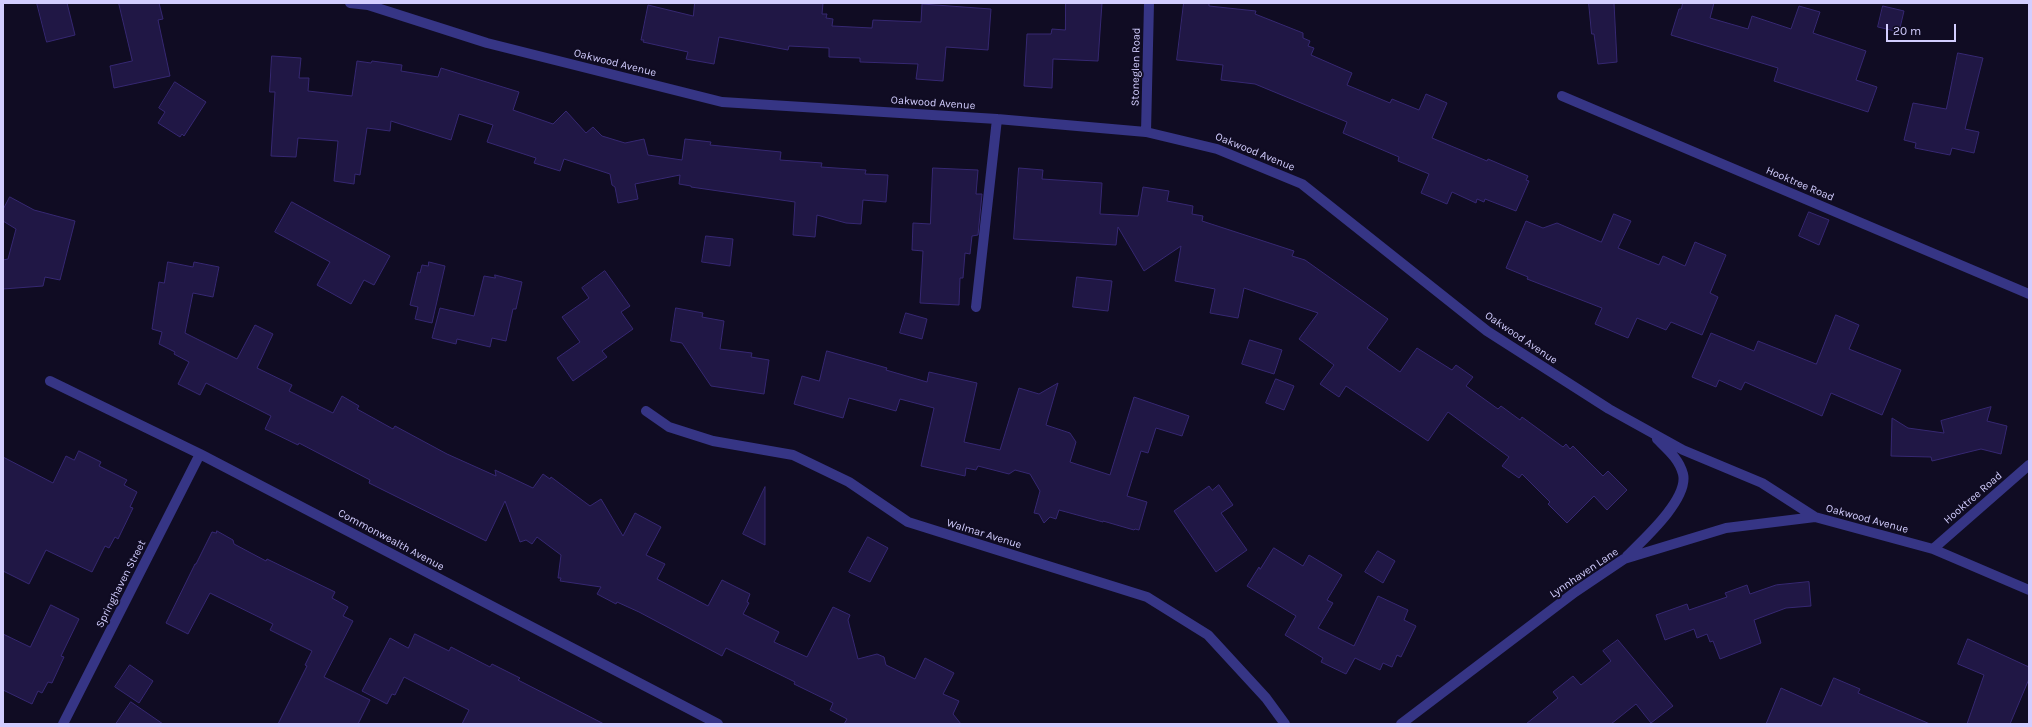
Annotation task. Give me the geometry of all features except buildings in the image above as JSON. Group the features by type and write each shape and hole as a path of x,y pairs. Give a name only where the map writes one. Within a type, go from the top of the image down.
{"street":[{"name":"Oakwood Avenue","path":"350,3 368,5 487,43 722,102 997,119 1146,132 1217,149 1302,184 1487,331 1609,409 1649,431 1684,450 1762,483 1815,517 1933,549 2029,590"},
{"name":"Stoneglen Road","path":"1146,132 1149,3"},
{"name":"Hooktree Road","path":"1562,96 2029,294"},
{"path":"976,307 997,119"},
{"name":"Commonwealth Avenue","path":"50,381 200,454 718,724"},
{"name":"Walmar Avenue","path":"646,411 669,427 713,441 792,456 849,482 908,522 1147,597 1208,635 1266,698 1285,724"},
{"path":"1624,559 1658,524 1682,490 1683,475 1675,457 1649,431"},
{"name":"Springhaven Street","path":"63,724 200,454"},
{"name":"Hooktree Road","path":"1933,549 2029,465"},
{"name":"Lynnhaven Lane","path":"1401,724 1575,592 1624,559 1726,528 1815,517"}]}
